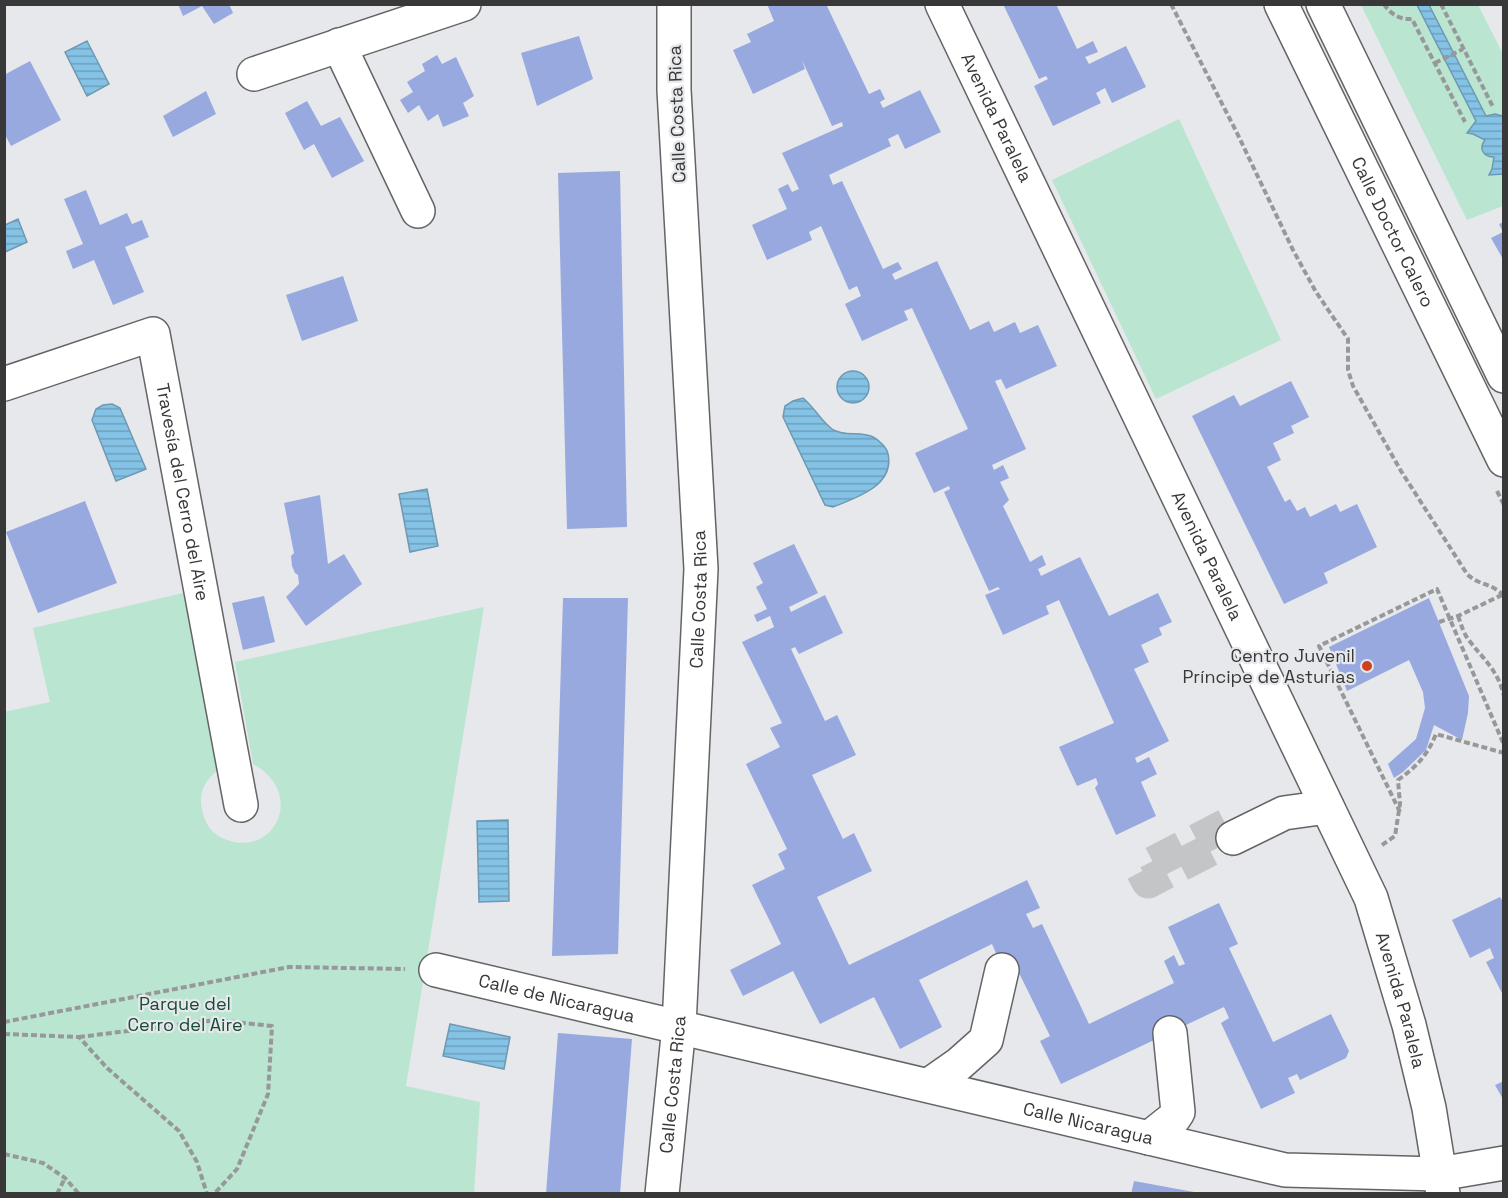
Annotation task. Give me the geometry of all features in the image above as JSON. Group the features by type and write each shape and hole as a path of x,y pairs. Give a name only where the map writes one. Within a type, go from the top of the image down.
{"street":[{"path":"254,74 464,4"},
{"name":"Calle Costa Rica","path":"662,1194 679,1026 701,569 674,90 674,4"},
{"name":"Avenida Paralela","path":"942,4 1371,898 1409,1025 1429,1108 1441,1184"},
{"name":"Calle Doctor Calero","path":"1281,4 1503,460"},
{"name":"Calle Doctor Calero","path":"1323,4 1492,326 1503,376"},
{"path":"339,45 418,211"},
{"name":"Travesía del Cerro del Aire","path":"4,384 153,334 241,805"},
{"path":"1229,831 1284,813 1322,797"},
{"name":"Calle de Nicaragua","path":"436,970 679,1026"},
{"path":"929,1085 959,1064 986,1040 1002,970"},
{"name":"Calle Nicaragua","path":"679,1026 1149,1138 1287,1182 1441,1184 1482,1168 1503,1163"},
{"path":"1149,1138 1178,1112 1170,1033"}],"path":[{"path":"1171,4 1237,133 1293,250 1316,292 1348,339 1348,370 1353,386 1401,471 1467,574 1473,580 1495,587 1503,595 1458,616 1439,622"},
{"path":"1384,4 1395,16 1406,20 1412,19 1465,122"},
{"path":"1441,4 1493,107"},
{"path":"1435,63 1463,49"},
{"path":"1400,812 1319,646 1437,589 1503,745"},
{"path":"1458,616 1468,639 1501,682 1503,696"},
{"path":"1382,845 1395,836 1400,812 1398,780 1418,765 1431,748 1436,734 1503,753"},
{"path":"4,1022 289,968 436,970"},
{"path":"4,1034 79,1037 216,1020 272,1026 268,1094 237,1169 214,1194"},
{"path":"79,1037 107,1068 179,1131 197,1162 207,1194"},
{"path":"4,1154 43,1163 65,1178 79,1194"},
{"path":"57,1194 65,1178"}],"green space":[{"path":"1361,5 1478,5 1503,54 1503,206 1467,220"},
{"path":"1179,119 1281,340 1156,399 1052,180"},
{"name":"Parque del Cerro del Aire","path":"183,593 200,667 218,770 209,778 204,787 201,798 202,810 213,832 227,840 244,843 259,839 270,831 278,819 281,805 278,790 269,776 253,764 235,662 484,607 406,1086 480,1102 474,1193 5,1193 4,712 50,702 33,628"}],"water":[{"path":"1417,5 1429,5 1486,116 1495,114 1503,116 1503,174 1489,175 1494,157 1487,156 1483,152 1482,146 1485,140 1467,133 1476,121"},
{"path":"87,41 109,84 87,96 65,52"},
{"path":"18,219 27,242 5,252 5,225"},
{"path":"853,371 865,375 869,387 865,399 853,403 841,399 837,387 841,375"},
{"path":"803,398 832,429 842,433 868,435 882,444 888,454 889,465 885,475 871,489 833,507 825,505 783,417 785,406"},
{"path":"112,404 120,408 146,469 116,481 92,420 96,409"},
{"path":"427,489 438,546 410,552 399,494"},
{"path":"508,820 509,901 479,902 477,821"},
{"path":"450,1024 510,1037 504,1069 443,1056"}],"building":[{"path":"178,4 229,4 233,13 214,24 202,6 183,16"},
{"path":"767,4 826,4 869,94 880,89 885,99 880,102 883,108 920,90 941,132 905,149 898,134 888,139 891,146 829,175 833,185 842,181 883,269 898,262 902,269 892,274 895,280 937,261 970,330 989,321 994,332 1015,322 1020,333 1038,325 1057,366 1006,389 1001,379 995,381 1026,449 992,465 994,470 1003,465 1009,478 1000,482 1009,500 1003,506 1030,562 1042,555 1046,565 1038,569 1041,576 1080,557 1109,616 1158,593 1172,622 1159,628 1162,635 1141,645 1149,662 1134,669 1169,741 1135,758 1137,763 1149,757 1157,774 1141,782 1156,816 1116,835 1095,788 1098,784 1096,778 1077,786 1059,747 1114,723 1059,600 1046,606 1049,614 1003,635 985,595 1000,589 998,587 989,591 944,492 950,489 949,486 934,493 915,453 968,429 912,308 904,311 908,320 862,341 845,304 861,296 857,286 849,290 821,226 809,232 812,240 767,260 752,225 787,209 778,189 788,184 792,192 799,189 782,153 843,126 842,122 832,126 802,60 805,69 753,94 733,50 751,42 747,34 774,21"},
{"path":"1003,4 1056,4 1077,49 1093,41 1098,52 1085,57 1089,64 1126,46 1146,87 1112,103 1105,88 1096,93 1101,103 1053,126 1034,86 1048,79 1046,76 1039,79"},
{"path":"579,36 593,79 537,106 521,53"},
{"path":"437,55 442,64 456,57 474,96 463,103 469,116 443,127 438,114 428,121 419,105 408,113 400,100 413,92 407,82 425,71 422,64"},
{"path":"30,61 61,120 11,146 4,133 4,75"},
{"path":"206,91 216,114 173,137 163,116"},
{"path":"307,101 321,126 340,117 364,161 332,178 314,144 304,150 285,113"},
{"path":"620,171 627,527 567,529 558,173"},
{"path":"86,190 100,225 127,213 132,224 142,220 149,237 125,247 144,292 113,305 94,260 73,269 66,251 83,244 64,199"},
{"path":"1504,222 1504,261 1491,238 1503,232 1499,224"},
{"path":"343,276 358,321 302,341 286,295"},
{"path":"1291,381 1309,417 1291,426 1294,433 1273,443 1281,460 1267,467 1285,502 1290,499 1297,511 1305,507 1310,517 1336,504 1340,512 1357,504 1377,547 1324,573 1321,566 1328,583 1284,604 1192,416 1234,395 1240,406"},
{"path":"320,495 328,564 344,554 362,584 306,626 286,597 299,584 298,575 292,566 291,556 294,553 284,503"},
{"path":"85,501 117,583 38,613 6,532"},
{"path":"794,544 818,593 789,607 791,612 825,595 843,633 799,654 795,647 791,649 825,721 837,715 856,755 812,775 843,839 854,833 872,871 817,897 849,965 1027,880 1040,908 1026,914 1033,928 1042,924 1089,1024 1174,983 1164,961 1174,955 1179,966 1185,964 1168,927 1219,903 1238,944 1229,948 1273,1042 1331,1014 1349,1051 1346,1058 1300,1080 1297,1074 1288,1078 1295,1093 1261,1109 1221,1023 1229,1018 1224,1007 1061,1084 1040,1041 1050,1036 1023,981 1010,955 999,960 992,944 919,980 942,1027 900,1049 874,997 820,1024 793,971 743,996 730,970 781,944 752,885 785,869 778,854 787,849 746,764 780,747 770,728 782,723 742,642 774,627 770,616 757,622 754,615 767,609 756,587 763,583 753,563"},
{"path":"264,596 275,642 243,650 232,603"},
{"path":"563,598 628,598 618,954 552,956"},
{"name":"Centro Juvenil Príncipe de Asturias","path":"1429,598 1469,696 1468,713 1462,740 1434,725 1426,750 1394,778 1388,764 1416,739 1425,708 1423,692 1409,660 1347,691 1329,647"},
{"path":"1500,897 1504,903 1504,997 1486,962 1494,958 1490,948 1470,958 1452,920"},
{"path":"558,1033 632,1039 620,1194 546,1194"},
{"path":"1504,1081 1504,1101 1495,1085"},
{"path":"1134,1181 1194,1192 1194,1194 1131,1194"}],"tunnel":[{"path":"1226,825 1141,869 1148,882 1233,838"}],"place":[{"name":"Centro Juvenil Príncipe de Asturias","path":"1367,666"}]}
